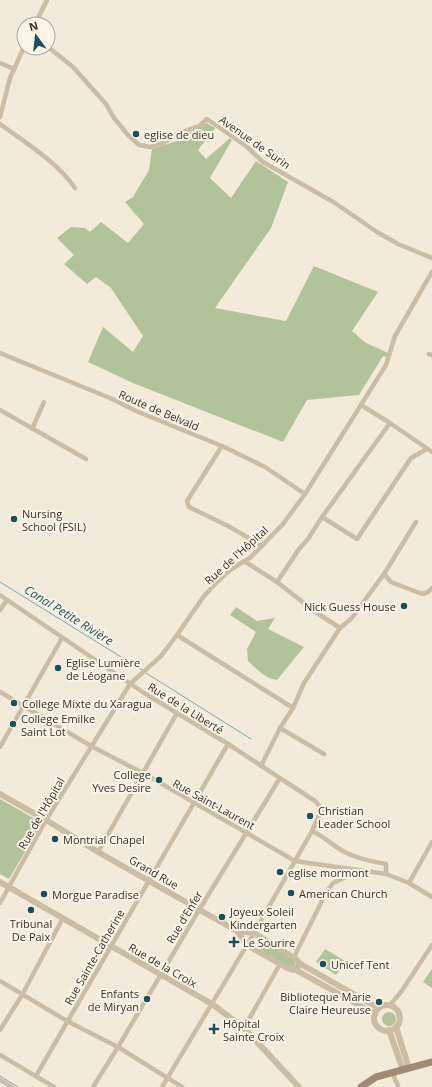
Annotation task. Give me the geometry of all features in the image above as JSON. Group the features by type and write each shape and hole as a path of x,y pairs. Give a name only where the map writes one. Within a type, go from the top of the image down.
{"main road":[{"path":"361,1087 376,1077 432,1062"}],"street":[{"path":"39,16 47,0"},
{"name":"Avenue de Surin","path":"56,53 73,67 106,104 114,118 123,129 139,145 150,147 163,143 179,133 199,126 207,119 246,146 263,162 335,203 377,232 398,244 432,258"},
{"path":"0,117 7,89 20,56"},
{"path":"0,63 14,69"},
{"path":"0,124 47,158 75,188"},
{"name":"Rue de l'Hôpital","path":"0,903 46,820 130,684 161,656 204,596 230,570 251,557 283,524 305,494 386,365 395,336 432,272"},
{"name":"Route de Belvald","path":"0,353 222,446 265,467 305,494"},
{"path":"32,429 44,402"},
{"path":"361,405 432,452"},
{"path":"0,410 86,459"},
{"path":"278,582 322,517 390,423"},
{"path":"222,446 187,501 189,507 228,526 261,545"},
{"path":"322,517 357,539 411,458 427,449"},
{"path":"261,766 280,728 293,708 304,683 340,628 351,619 384,574 416,522"},
{"path":"244,561 278,582 314,611 340,628"},
{"path":"384,574 392,582 422,594 428,592 432,588"},
{"name":"Rue de la Liberté","path":"0,595 130,684 228,744 315,800 322,809 312,831"},
{"path":"0,610 6,600"},
{"path":"177,635 293,708"},
{"path":"0,747 62,638"},
{"name":"Rue Saint-Laurent","path":"0,692 91,746 143,773 193,804 247,832 295,861 386,874 409,883 432,897"},
{"path":"98,852 177,713"},
{"path":"280,728 324,754"},
{"name":"Rue Sainte-Catherine","path":"36,1076 228,744"},
{"name":"Rue d'Enfer","path":"93,1087 280,778"},
{"name":"Grand Rue","path":"0,794 237,931 254,933 377,1011"},
{"path":"162,1087 247,945 312,831 325,837 341,850 363,860 386,864 386,874"},
{"path":"409,883 432,842"},
{"path":"294,957 327,891 333,883 361,870"},
{"name":"Rue de la Croix","path":"0,882 212,1004 244,1028 299,1087"},
{"path":"0,1030 22,995 45,949 63,918"},
{"name":"Grand Rue","path":"237,931 247,945 290,970 296,970 377,1011"},
{"path":"390,1005 401,992 432,945"},
{"path":"296,970 299,966 299,962"},
{"path":"244,1028 280,964"},
{"path":"0,981 68,1021 118,1047 182,1087"},
{"path":"396,1028 385,1030 378,1026 374,1018 377,1011 382,1006 394,1006 400,1014 400,1019 396,1028 406,1069"},
{"path":"389,1030 406,1069"},
{"path":"0,1055 54,1087"},
{"path":"393,1072 398,1085"},
{"path":"0,1080 12,1087"}],"green space":[{"path":"207,123 215,128 198,150 206,159 230,138 232,140 210,178 231,198 256,161 288,182 271,228 215,308 286,321 314,266 378,292 352,331 366,343 388,353 387,357 383,356 359,395 307,400 283,442 133,383 88,362 103,327 133,352 143,336 111,288 96,277 87,284 64,264 74,255 57,238 71,227 85,228 90,232 101,222 128,243 144,224 125,202 133,197 149,170 152,149 177,141"},
{"path":"236,607 257,621 275,618 268,629 304,647 277,680 265,676 248,661 247,649 256,632 230,615"},
{"path":"0,799 42,823 9,879 0,874"},
{"path":"262,941 293,959 295,966 289,967 257,948 257,943"},
{"path":"325,949 345,961 336,975 316,962"},
{"path":"432,969 432,988 423,982"},
{"path":"389,1012 394,1014 396,1019 394,1024 389,1026 384,1024 382,1019 384,1014"}],"waterway":[{"name":"Canal Petite Rivière","path":"0,582 142,670"},
{"name":"Canal Petite Rivière","path":"146,673 251,739"},
{"path":"0,1076 18,1087"}],"place":[{"name":"eglise de dieu","path":"136,134"},
{"name":"Nursing School (FSIL)","path":"14,519"},
{"name":"Nick Guess House","path":"404,606"},
{"name":"Eglise Lumière de Léogane","path":"58,668"},
{"name":"College Mixte du Xaragua","path":"14,703"},
{"name":"College Emilke Saint Lot","path":"13,724"},
{"name":"College Yves Desire","path":"159,780"},
{"name":"Christian Leader School","path":"310,816"},
{"name":"Montrial Chapel","path":"55,839"},
{"name":"eglise mormont","path":"280,872"},
{"name":"American Church","path":"291,893"},
{"name":"Morgue Paradise","path":"44,894"},
{"name":"Tribunal De Paix","path":"31,910"},
{"name":"Joyeux Soleil Kindergarten","path":"222,917"},
{"name":"Le Sourire","path":"234,942"},
{"name":"Unicef Tent","path":"323,964"},
{"name":"Enfants de Miryan","path":"147,999"},
{"name":"Biblioteque Marie Claire Heureuse","path":"379,1002"},
{"name":"Hôpital Sainte Croix","path":"214,1029"}]}
